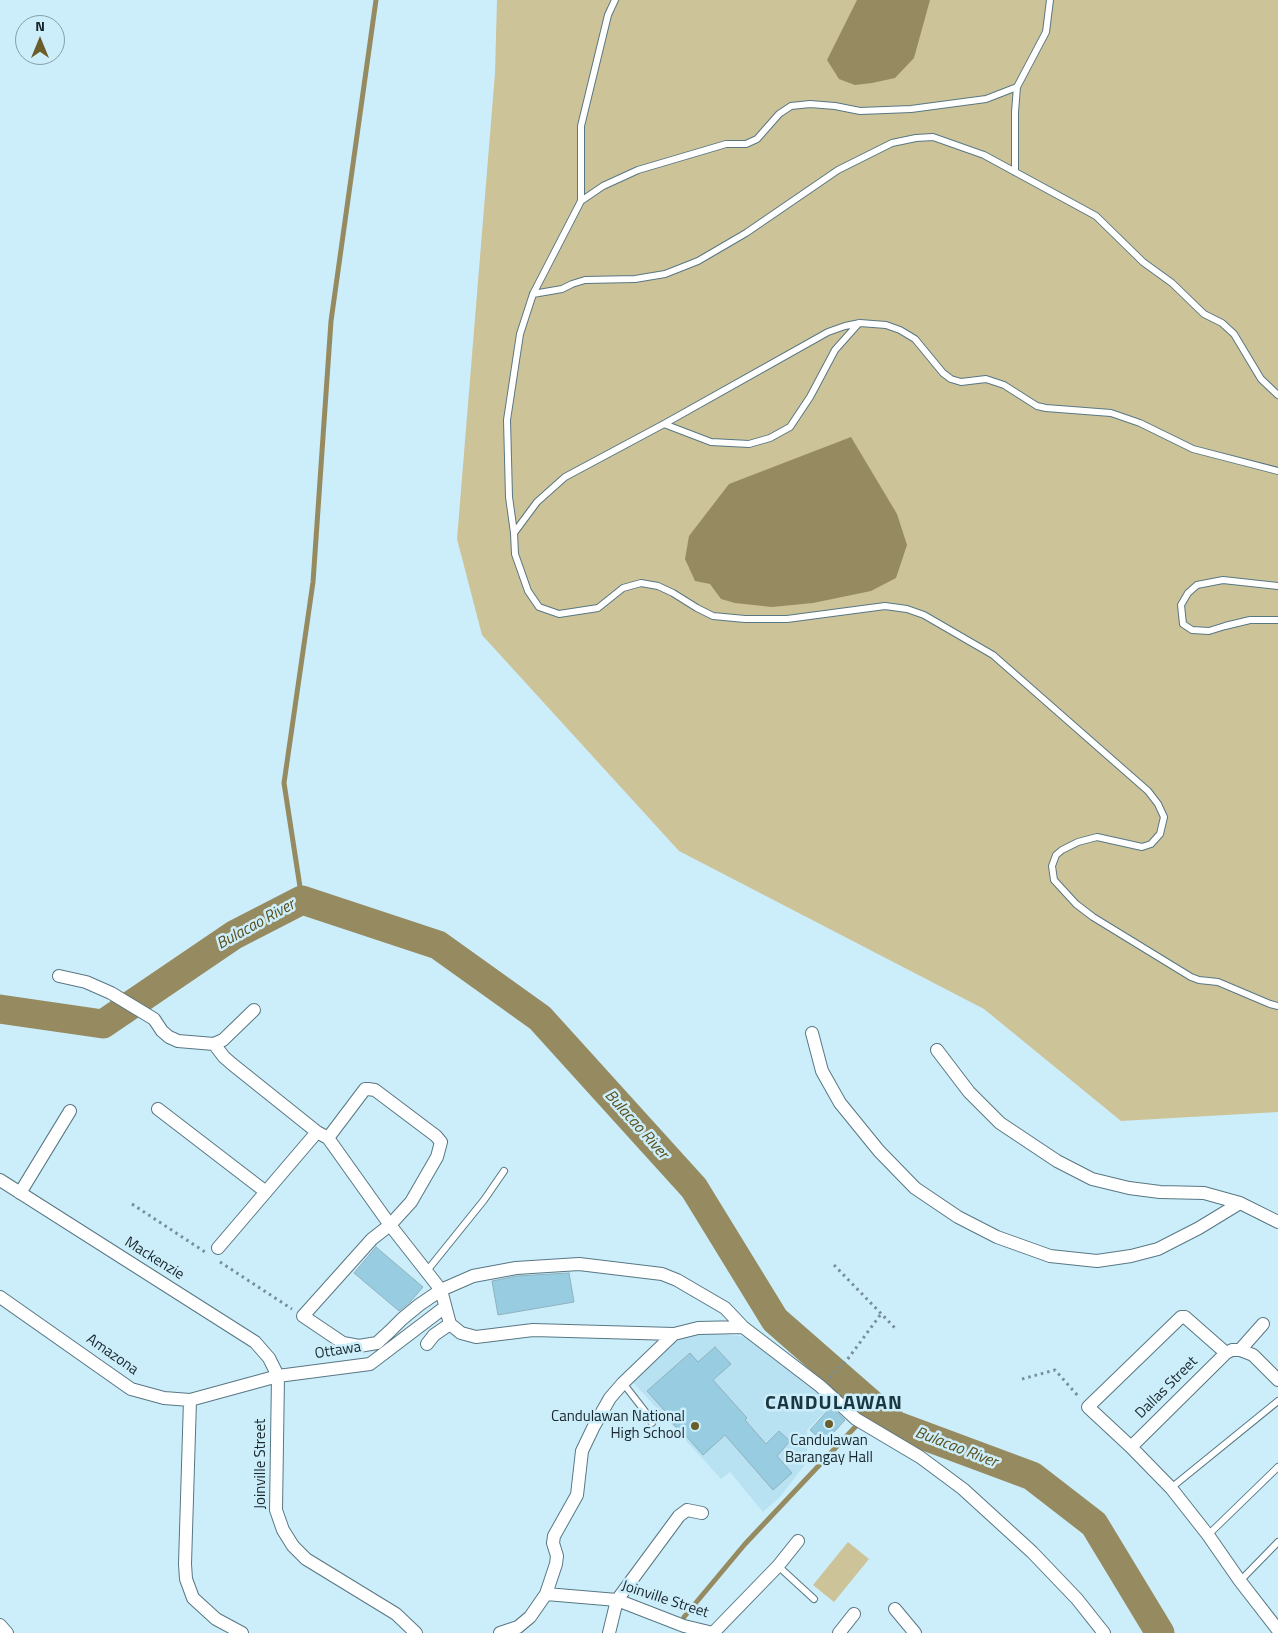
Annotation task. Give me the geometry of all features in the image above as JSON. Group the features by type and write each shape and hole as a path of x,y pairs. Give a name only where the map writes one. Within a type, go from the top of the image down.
{"street":[{"path":"59,976 86,982 122,999 154,1019 162,1031 178,1041 214,1044 223,1040 254,1010"},
{"path":"812,1033 822,1071 840,1104 879,1151 915,1188 958,1217 997,1237 1050,1256 1097,1261 1131,1256 1158,1249 1199,1228 1240,1203"},
{"path":"214,1044 232,1064 323,1135 441,1290 450,1324 462,1333 476,1337 533,1330 674,1334 698,1328 743,1327"},
{"path":"937,1050 969,1092 1000,1123 1057,1161 1092,1179 1129,1188 1160,1192 1204,1193 1240,1203 1278,1222"},
{"path":"215,1252 266,1192 323,1135 365,1089 375,1090 440,1139 437,1157 411,1202 390,1225 372,1239 303,1316 343,1343 359,1346 377,1343 402,1319 441,1290 473,1276 516,1268 579,1264 662,1274 677,1280 725,1308 743,1327 820,1386 859,1421 920,1457 963,1489 1032,1552 1076,1599 1104,1633"},
{"path":"158,1109 266,1192"},
{"path":"20,1193 70,1111"},
{"name":"Mackenzie","path":"0,1180 255,1342 269,1358 278,1376"},
{"name":"Amazona","path":"0,1297 131,1389 164,1398 190,1400 278,1376"},
{"name":"Ottawa","path":"278,1376 370,1364 445,1307"},
{"path":"1278,1380 1253,1355 1240,1350 1232,1350 1226,1353 1185,1316 1181,1317 1088,1407 1171,1488 1278,1630"},
{"path":"427,1344 434,1335 450,1324"},
{"path":"1240,1350 1263,1324"},
{"path":"500,1633 519,1630 546,1594 556,1564 557,1556 553,1543 554,1536 577,1495 582,1451 610,1398 674,1334"},
{"name":"Dallas Street","path":"1131,1447 1226,1353"},
{"name":"Joinville Street","path":"278,1376 276,1510 283,1530 293,1546 306,1559 396,1614 416,1633"},
{"path":"190,1400 186,1579 193,1598 216,1619 242,1633"},
{"path":"609,1633 617,1600 680,1516 687,1510 702,1513"},
{"path":"713,1633 778,1566 798,1541"},
{"name":"Joinville Street","path":"546,1594 617,1600 684,1626 713,1633"},
{"path":"895,1609 915,1633"},
{"path":"839,1633 854,1614"},
{"path":"0,1625 7,1633"}],"lane":[{"path":"615,0 608,15 581,126 581,201 533,294 520,334 507,420 509,498 516,554 528,591 540,607 559,614 598,608 623,588 641,583 658,586 713,616 721,617 787,619 885,606 907,609 924,615 993,655 1148,792 1158,804 1164,817 1160,834 1152,844 1142,847 1097,837 1078,842 1056,855 1052,866 1054,880 1076,904 1093,918 1192,977 1199,980 1218,982 1278,1006"},
{"path":"1015,172 1017,87 1046,32 1050,0"},
{"path":"581,201 603,186 638,170 726,144 746,144 757,139 779,114 791,106 810,104 860,111 912,109 986,99 1017,87"},
{"path":"533,294 562,289 585,280 635,279 665,274 698,261 746,233 838,170 892,143 933,137 984,155 1096,216 1143,262 1172,283 1204,314 1222,323 1234,334 1261,378 1278,396"},
{"path":"514,533 537,502 565,477 828,332 860,323 886,324 915,339 943,373 951,379 961,382 986,379 1004,384 1037,406 1046,408 1111,413 1140,423 1193,449 1278,471"},
{"path":"664,424 711,442 749,444 770,438 790,427 810,397 835,350 860,323"},
{"path":"1278,586 1223,580 1197,585 1181,605 1183,624 1192,630 1208,631 1250,620 1278,620"},
{"path":"426,1272 484,1200 504,1171"},
{"path":"623,1383 652,1423"},
{"path":"1171,1488 1278,1401"},
{"path":"1208,1535 1278,1467"},
{"path":"1240,1580 1278,1542"},
{"path":"778,1566 814,1598"}],"path":[{"path":"132,1204 215,1252 220,1262 303,1316"},
{"path":"834,1265 896,1329"},
{"path":"832,1376 847,1360 882,1314"},
{"path":"1022,1379 1055,1370 1088,1407"}],"shaded area":[{"path":"497,0 1278,0 1278,1112 1121,1121 984,1009 679,851 482,635 457,539 495,73"},
{"path":"857,0 930,0 914,58 895,78 855,85 839,79 827,60"},
{"path":"851,437 897,514 907,545 896,578 871,591 813,603 772,607 735,603 721,599 710,584 695,581 685,559 689,536 729,484"},
{"path":"707,1333 751,1337 833,1404 807,1430 807,1462 779,1498 763,1512 730,1472 721,1479 631,1380 679,1338"},
{"path":"848,1542 869,1559 834,1602 813,1585"}],"building":[{"path":"376,1247 423,1287 399,1311 354,1273"},
{"path":"569,1273 574,1302 498,1315 492,1281 517,1276"},
{"path":"715,1347 731,1364 713,1380 747,1418 745,1420 766,1444 779,1431 790,1441 777,1456 792,1473 773,1490 725,1435 703,1455 663,1413 665,1411 647,1391 690,1353 698,1362"},
{"name":"Candulawan Barangay Hall","path":"831,1407 845,1420 824,1443 810,1430"}],"waterway":[{"path":"302,900 284,783 313,582 331,321 376,0"},
{"name":"Bulacao River","path":"0,1009 103,1024 234,935 302,900 438,945 540,1018 694,1188 775,1320 895,1425 1032,1476 1094,1524 1160,1633"},
{"path":"684,1617 745,1544 874,1407"}],"place":[{"name":"Candulawan Barangay Hall","path":"829,1424"},
{"name":"Candulawan National High School","path":"695,1426"}],"district":[{"name":"CANDULAWAN","path":"834,1404"}]}
